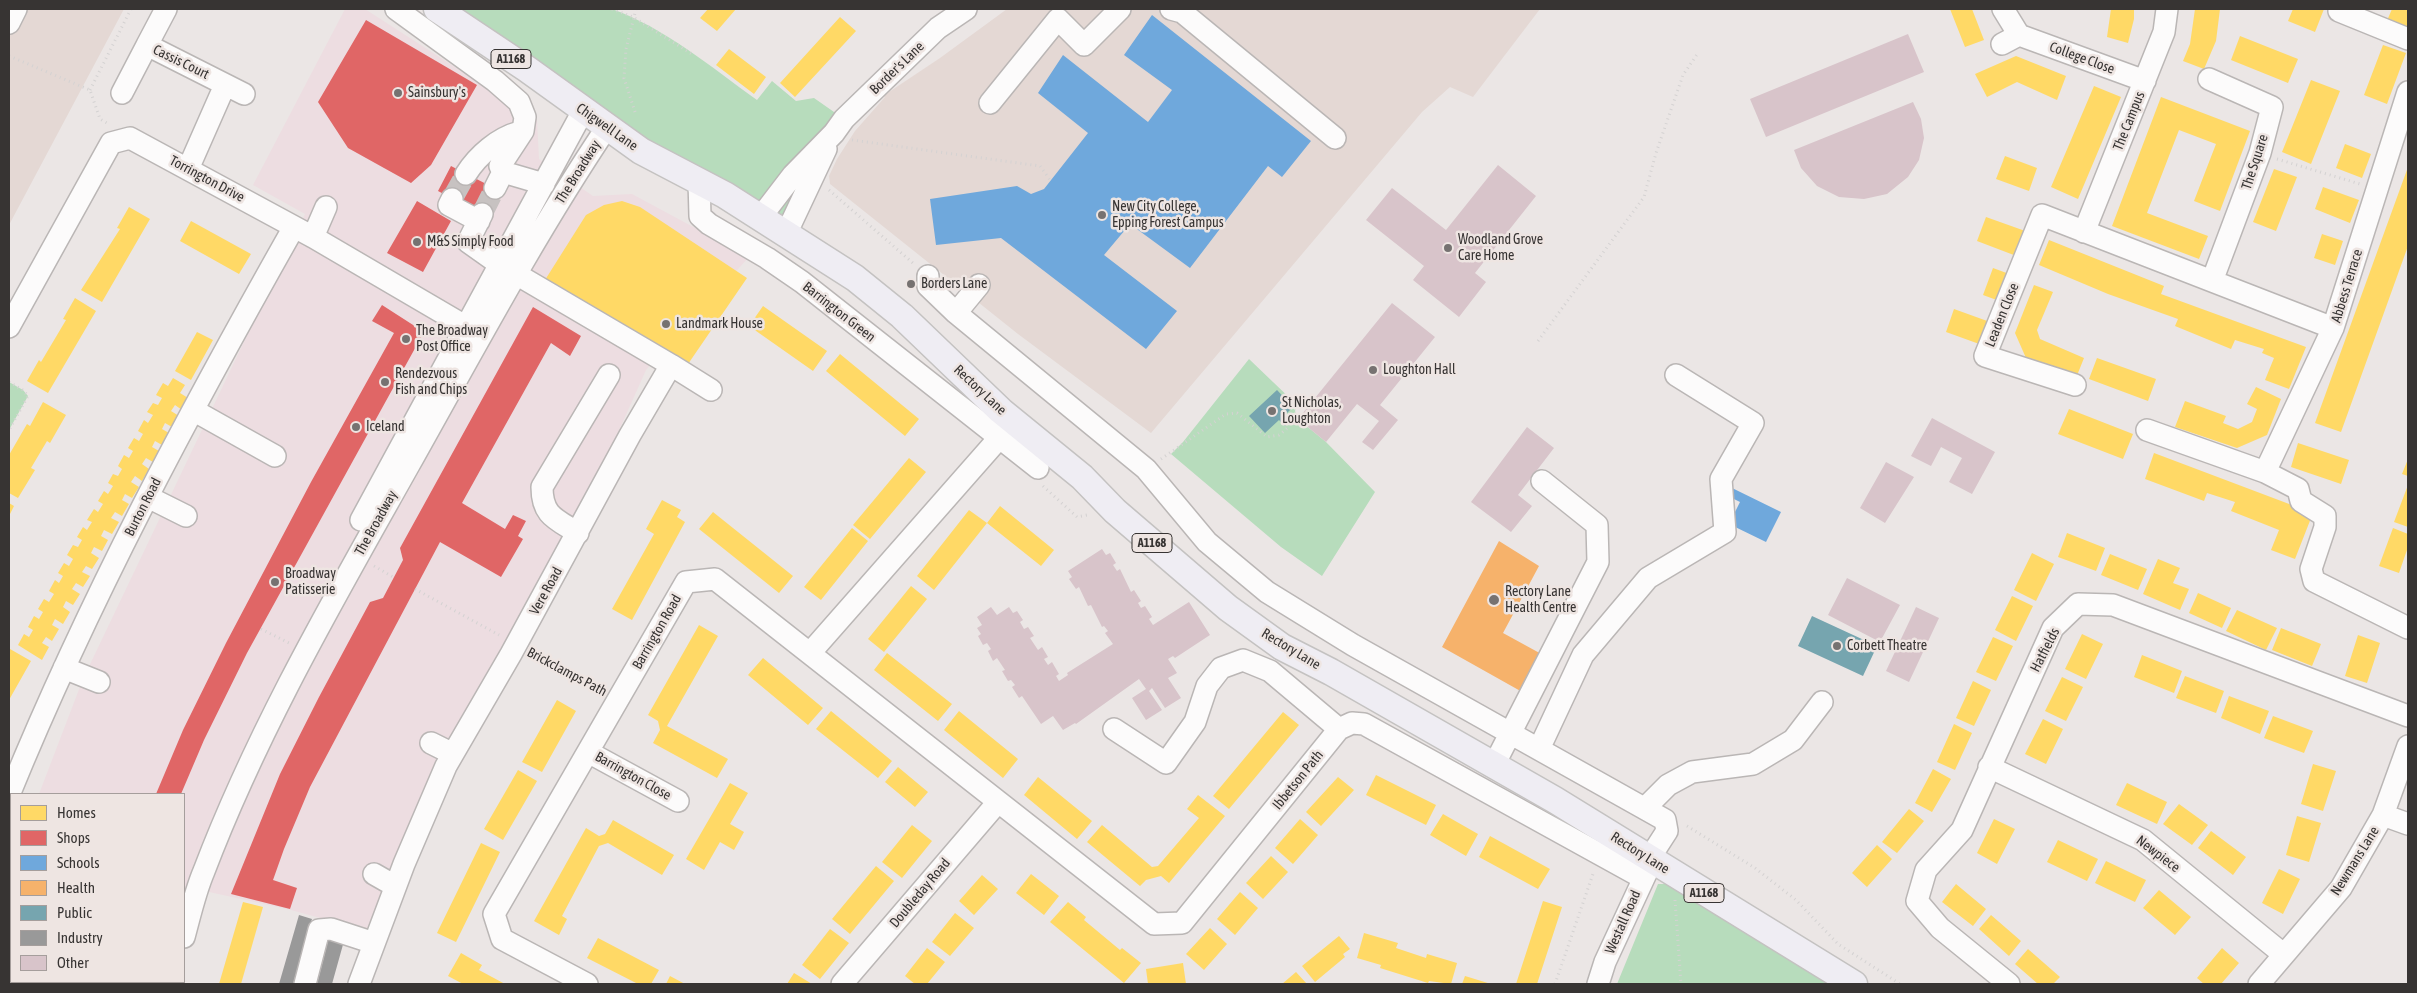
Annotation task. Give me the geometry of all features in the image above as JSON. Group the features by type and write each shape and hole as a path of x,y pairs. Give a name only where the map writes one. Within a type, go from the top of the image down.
{"main road":[{"name":"Chigwell Lane","path":"436,9 653,158 699,181 786,234"},
{"name":"Rectory Lane","path":"786,234 855,278 902,316 1001,410 1082,477 1115,511 1228,608 1282,647 1555,800 1648,866 1678,877 1854,984"}],"street":[{"path":"9,23 16,9"},
{"name":"Cassis Court","path":"166,9 147,45 235,89 188,169"},
{"path":"396,9 495,81 519,102 525,117 523,131 500,166 499,180 544,184"},
{"path":"990,103 1058,19 1084,45 1120,9"},
{"path":"1171,9 1182,12 1335,138"},
{"name":"College Close","path":"2004,9 2010,39 2145,80"},
{"name":"The Campus","path":"2084,232 2164,32 2167,9"},
{"name":"Border's Lane","path":"786,234 840,136 844,119 938,28 961,10"},
{"path":"2339,11 2408,39"},
{"path":"122,93 147,45"},
{"path":"495,81 511,59"},
{"name":"The Square","path":"2209,79 2272,107 2260,154 2212,281"},
{"name":"Abbess Terrace","path":"2265,472 2334,328 2408,92"},
{"name":"The Broadway","path":"185,886 235,758 293,645 508,269 544,184 583,111"},
{"name":"The Broadway","path":"508,269 606,127"},
{"path":"466,174 476,157 512,134 523,131"},
{"name":"Border's Lane","path":"760,218 794,175 840,136"},
{"path":"9,326 111,143 130,138"},
{"name":"Torrington Drive","path":"130,138 313,237 474,331"},
{"name":"Barrington Green","path":"699,181 700,216 709,224 767,258 802,282 1038,468"},
{"path":"452,199 449,205 480,217 468,242 508,269 711,390"},
{"path":"313,237 326,207"},
{"name":"Leaden Close","path":"2074,385 1986,356 2042,215 2084,232"},
{"name":"Burton Road","path":"9,795 91,607 194,410 294,227"},
{"path":"2084,232 2334,328"},
{"path":"928,276 928,286 956,312 1146,469 1207,542 1267,592 1353,645 1665,820"},
{"path":"956,312 979,285"},
{"name":"The Broadway","path":"185,934 203,873 246,770 474,331"},
{"name":"Vere Road","path":"359,984 395,886 453,754 516,645 671,365"},
{"path":"578,533 545,510 542,501 542,487 608,375"},
{"path":"1539,749 1583,655 1642,585 1648,578 1725,532 1721,479 1753,423 1676,375"},
{"path":"194,410 275,456"},
{"path":"2147,430 2265,472 2298,489 2301,501 2325,516 2324,527 2311,569 2314,581 2408,628"},
{"path":"810,653 1000,437"},
{"path":"1494,766 1598,562 1597,525 1542,481"},
{"path":"148,497 186,516"},
{"name":"Barrington Road","path":"587,984 502,938 494,914 686,582 715,578 998,802"},
{"name":"Hatfields","path":"2009,984 1940,928 1917,901 1926,870 1962,830 2053,628 2078,604 2113,605 2408,716"},
{"path":"1114,729 1166,763 1195,722 1207,686 1221,668 1243,660 1270,671 1339,729 1352,723 1364,724 1600,853 1648,866"},
{"path":"64,668 99,682"},
{"path":"1645,808 1668,785 1692,772 1753,764 1793,740 1822,702"},
{"name":"Ibbetson Path","path":"998,802 1154,924 1182,923 1339,729"},
{"path":"431,742 453,754"},
{"name":"Newmans Lane","path":"2259,984 2341,888 2383,815 2408,746"},
{"name":"Barrington Close","path":"588,752 678,801"},
{"name":"Newpiece","path":"1989,767 2143,840 2283,954"},
{"name":"Doubleday Road","path":"842,984 998,802"},
{"path":"2383,815 2408,824"},
{"name":"Westall Road","path":"1598,984 1605,962 1648,866 1667,831 1665,820"},
{"path":"374,874 395,886"},
{"path":"305,984 319,930 331,929 374,943"}],"path":[{"path":"130,138 100,119 90,90 132,9"},
{"path":"612,9 633,17 692,54"},
{"path":"636,9 626,49 624,78 636,115"},
{"path":"1538,340 1644,197 1656,153 1683,75 1698,53"},
{"path":"9,56 90,90"},
{"path":"840,136 1040,166 1051,181"},
{"path":"2260,154 2321,174 2377,188"},
{"path":"823,183 835,197 928,276"},
{"path":"9,382 23,390 28,396 9,430"},
{"path":"1146,469 1226,414 1237,413 1267,437 1279,435 1290,426"},
{"path":"1038,468 1031,476 1077,517 1115,511"},
{"name":"Brickclamps Path","path":"415,589 618,699"},
{"path":"261,629 293,645"},
{"path":"1665,820 1674,818 1755,868 1796,900 1838,944 1900,984"},
{"path":"1555,984 1600,853"},
{"path":"1678,877 1675,894 1681,984"}],"shaded area":[{"path":"9,9 124,9 9,225"},
{"path":"345,9 365,9 537,120 539,159 593,196 632,194 749,257 646,370 575,529 371,932 291,910 191,888 185,909 185,793 39,793 83,679 305,214 253,185"},
{"name":"New City College, Epping Forest Campus","path":"1007,9 1540,9 1473,97 1450,87 1422,112 1151,433 1018,334 830,184 829,176 837,159 855,131 885,97 883,96 940,58"}],"green space":[{"path":"450,9 612,9 632,17 669,37 757,100 772,81 796,101 814,98 844,119 786,234"},
{"path":"1249,359 1297,405 1295,411 1298,419 1326,442 1375,492 1322,576 1281,547 1171,454 1183,442"},
{"path":"9,382 23,390 28,396 9,430"},
{"path":"1658,884 1682,884 1840,984 1617,984"}],"building: Homes":[{"path":"708,9 736,9 717,31 700,18"},
{"path":"1950,9 1972,9 1984,40 1965,47"},
{"path":"2111,9 2134,9 2134,19 2128,43 2107,37"},
{"path":"2195,9 2220,9 2216,41 2204,69 2183,61 2190,44"},
{"path":"2293,9 2324,9 2315,32 2288,21"},
{"path":"2392,9 2408,9 2408,32 2386,23"},
{"path":"840,17 856,31 795,97 780,83"},
{"path":"2240,36 2298,59 2288,83 2231,60"},
{"path":"2383,45 2406,53 2387,104 2364,95"},
{"path":"729,49 766,77 754,94 716,65"},
{"path":"2016,56 2066,76 2057,100 2017,82 1987,97 1975,74"},
{"path":"2311,80 2340,91 2311,164 2282,152"},
{"path":"2094,86 2121,97 2078,199 2051,187"},
{"path":"2161,97 2250,131 2220,211 2194,201 2216,144 2179,130 2147,213 2208,236 2199,259 2112,226"},
{"path":"2345,144 2371,154 2362,178 2336,168"},
{"path":"2005,156 2037,168 2029,191 1996,179"},
{"path":"2408,167 2408,246 2341,432 2315,423"},
{"path":"2274,169 2297,177 2276,231 2253,222"},
{"path":"2323,187 2359,200 2350,223 2315,209"},
{"name":"Landmark House","path":"622,201 640,207 747,278 686,367 545,280 586,215 604,205"},
{"path":"129,207 150,219 102,302 81,290 120,229 117,228"},
{"path":"1986,217 2028,232 2019,257 1977,241"},
{"path":"191,221 251,254 239,274 180,241"},
{"path":"2322,234 2343,241 2335,265 2314,258"},
{"path":"2049,240 2164,286 2161,294 2306,347 2289,389 2265,380 2274,358 2262,353 2264,349 2235,340 2231,349 2175,326 2178,319 2108,294 2039,265"},
{"path":"1993,268 2012,275 2002,302 1983,295"},
{"path":"2034,285 2053,292 2037,330 2040,339 2084,358 2076,378 2026,358 2015,333"},
{"path":"75,298 96,311 48,393 27,381 39,360 41,362 66,320 63,319"},
{"path":"763,306 827,351 813,371 749,326"},
{"path":"1954,309 1990,322 1982,345 1946,332"},
{"path":"197,332 213,340 191,380 175,371"},
{"path":"840,354 919,419 905,436 826,371"},
{"path":"2097,358 2156,379 2148,401 2089,379"},
{"path":"173,378 185,385 180,393 188,398 182,410 175,405 171,411 179,416 172,427 165,423 162,429 169,433 162,445 155,441 152,447 159,451 153,462 146,458 142,464 149,469 142,481 135,476 131,482 139,487 132,498 125,494 122,500 129,504 122,516 115,512 111,518 119,522 112,534 104,530 101,536 108,540 102,551 94,547 91,553 99,558 92,569 86,566 82,572 90,576 83,587 76,583 72,589 80,594 73,605 66,601 63,607 70,612 63,624 55,619 52,625 59,629 52,641 46,637 42,643 49,647 42,660 18,645 24,634 29,637 33,630 28,627 34,616 39,619 43,612 38,609 44,599 49,602 54,594 49,591 55,580 59,583 63,576 58,573 64,563 69,566 73,559 67,555 73,545 78,547 82,540 77,537 83,527 87,530 92,522 87,520 94,509 98,512 103,504 98,501 104,491 108,494 113,486 108,483 113,474 118,476 122,469 118,466 124,455 129,458 133,451 128,448 134,438 139,441 143,434 138,431 144,420 148,423 153,415 147,412 153,403 158,405 162,398 156,395 163,383 168,386"},
{"path":"2256,387 2281,399 2267,435 2237,448 2175,427 2185,401 2226,416 2223,423 2238,429 2252,422 2257,409 2247,404"},
{"path":"43,402 66,415 50,443 47,441 31,468 35,470 18,498 9,493 9,455 27,424 30,426"},
{"path":"2069,409 2133,434 2123,459 2058,434"},
{"path":"2298,443 2349,460 2341,484 2291,467"},
{"path":"2154,453 2313,513 2295,559 2271,550 2279,530 2231,511 2235,502 2207,493 2204,501 2145,479"},
{"path":"909,458 926,472 870,539 853,525"},
{"path":"2408,459 2408,476 2402,474"},
{"path":"2408,485 2408,527 2394,522"},
{"path":"662,500 681,510 677,517 685,522 632,620 612,609 654,534 646,529"},
{"path":"9,503 14,506 9,516"},
{"path":"1000,506 1054,550 1041,566 987,523"},
{"path":"969,510 987,523 934,590 917,576"},
{"path":"713,512 793,576 779,593 699,529"},
{"path":"852,528 868,541 821,600 804,587"},
{"path":"2393,528 2408,534 2408,547 2399,573 2379,566"},
{"path":"2067,533 2105,548 2096,571 2058,557"},
{"path":"2032,553 2054,564 2036,601 2014,590"},
{"path":"2110,554 2147,569 2138,590 2101,575"},
{"path":"2158,559 2180,568 2173,583 2189,589 2180,610 2143,594"},
{"path":"911,586 927,599 884,652 868,639"},
{"path":"2198,593 2231,608 2222,628 2189,613"},
{"path":"2012,596 2033,606 2016,641 1995,630"},
{"path":"2237,610 2277,628 2266,650 2226,631"},
{"path":"699,625 718,636 667,726 728,759 717,778 653,743 660,730 658,721 648,715"},
{"path":"2281,628 2321,644 2312,666 2272,650"},
{"path":"2082,634 2103,644 2086,679 2065,669"},
{"path":"2358,635 2380,643 2367,683 2345,676"},
{"path":"1993,637 2013,646 1996,681 1976,672"},
{"path":"10,649 31,661 9,700 9,652"},
{"path":"887,653 952,704 938,721 874,670"},
{"path":"2142,655 2182,671 2174,693 2134,677"},
{"path":"763,658 823,708 808,725 748,675"},
{"path":"2185,676 2224,691 2216,713 2176,698"},
{"path":"2062,677 2083,687 2066,721 2045,711"},
{"path":"1973,681 1991,690 1974,726 1956,718"},
{"path":"2229,696 2269,711 2260,734 2221,718"},
{"path":"557,700 576,711 542,772 522,762"},
{"path":"831,711 892,761 878,778 816,729"},
{"path":"959,711 1018,759 1003,778 944,730"},
{"path":"1283,712 1299,725 1229,809 1213,796"},
{"path":"2273,716 2313,731 2304,753 2264,738"},
{"path":"2043,719 2063,729 2046,764 2025,754"},
{"path":"1954,724 1972,733 1955,770 1937,762"},
{"path":"2313,764 2336,771 2323,811 2301,804"},
{"path":"898,767 928,792 915,807 885,782"},
{"path":"1933,769 1951,779 1932,812 1915,803"},
{"path":"518,770 537,781 503,840 484,829"},
{"path":"1376,775 1436,805 1426,825 1366,795"},
{"path":"1038,777 1092,821 1077,839 1024,795"},
{"path":"1338,777 1354,790 1321,826 1306,812"},
{"path":"730,783 748,793 730,824 744,832 734,850 720,842 704,870 686,859"},
{"path":"2127,783 2167,802 2157,824 2116,805"},
{"path":"1198,795 1225,816 1169,883 1161,876 1146,880 1140,886 1087,842 1102,825 1152,867 1158,866 1199,818 1187,809"},
{"path":"2179,804 2208,825 2192,845 2163,824"},
{"path":"1909,809 1924,821 1897,853 1882,842"},
{"path":"1443,814 1478,834 1466,856 1430,835"},
{"path":"2297,816 2321,823 2309,862 2286,855"},
{"path":"1300,819 1318,835 1293,864 1275,848"},
{"path":"1994,819 2015,829 1997,864 1977,853"},
{"path":"613,820 674,855 662,875 608,843 599,846 562,916 567,919 559,935 534,921 586,828 599,836 605,834"},
{"path":"912,825 932,841 902,878 882,862"},
{"path":"2211,831 2246,857 2233,875 2198,848"},
{"path":"1490,836 1550,869 1538,889 1479,857"},
{"path":"2058,840 2098,859 2087,881 2047,862"},
{"path":"481,843 500,852 456,942 437,933"},
{"path":"1877,845 1892,859 1867,887 1852,873"},
{"path":"1271,856 1288,872 1263,899 1246,883"},
{"path":"2106,861 2146,880 2135,902 2095,883"},
{"path":"876,866 894,881 850,934 832,919"},
{"path":"2279,869 2300,879 2283,914 2262,903"},
{"path":"1031,874 1059,896 1044,915 1016,893"},
{"path":"982,875 998,889 974,915 959,901"},
{"path":"1956,884 1986,909 1973,926 1942,902"},
{"path":"2159,890 2191,917 2175,935 2143,908"},
{"path":"1240,892 1258,908 1235,935 1217,919"},
{"path":"1543,901 1562,907 1537,984 1516,984"},
{"path":"243,902 263,907 241,984 219,984"},
{"path":"1068,902 1086,917 1084,920 1120,950 1122,948 1141,963 1124,983 1050,922"},
{"path":"955,913 974,928 950,956 932,942"},
{"path":"1991,915 2021,941 2009,956 1979,929"},
{"path":"1210,928 1227,944 1204,970 1186,954"},
{"path":"830,929 849,943 820,979 802,965"},
{"path":"1364,933 1398,943 1396,948 1426,958 1427,954 1457,963 1451,984 1429,981 1428,983 1380,968 1381,965 1357,958"},
{"path":"1339,936 1350,949 1343,954 1345,957 1315,982 1302,966"},
{"path":"598,938 659,970 651,984 638,984 587,958"},
{"path":"927,948 945,962 927,984 915,984 905,976"},
{"path":"2222,948 2239,963 2221,984 2204,984 2197,978"},
{"path":"2028,949 2060,977 2053,984 2038,984 2015,964"},
{"path":"461,953 482,965 479,970 505,984 463,984 448,976"},
{"path":"1183,963 1186,984 1148,984 1146,969"},
{"path":"10,970 10,983 12,984 9,984"},
{"path":"1296,972 1307,984 1282,984"},
{"path":"794,973 812,984 787,984"},
{"path":"670,976 685,984 666,984"},
{"path":"1465,976 1491,984 1462,984"}],"building: Shops":[{"name":"Sainsbury's","path":"366,20 477,85 431,165 411,183 348,148 318,102"},
{"path":"451,166 502,192 488,217 438,191"},
{"name":"M&S Simply Food","path":"417,201 451,221 423,272 387,253"},
{"path":"382,305 424,332 247,653 204,740 181,793 156,793 183,730 226,643 311,482 394,333 372,321"},
{"path":"533,307 581,336 570,356 551,343 462,503 505,529 513,515 526,521 518,536 523,539 501,577 440,542 310,787 284,849 273,880 297,888 290,909 231,894 280,774 319,697 370,602 383,598 403,560 400,548"}],"building: Schools":[{"path":"1152,15 1311,141 1282,177 1268,166 1190,268 1130,224 1104,255 1177,311 1146,349 1001,238 936,245 930,199 1017,186 1031,194 1044,189 1088,133 1038,93 1063,55 1148,122 1172,90 1124,55"},
{"path":"1730,487 1781,512 1766,542 1729,524 1740,502 1726,495"}],"building: Health":[{"name":"Rectory Lane Health Centre","path":"1499,541 1539,566 1503,633 1545,656 1524,693 1442,647"}],"building: Public":[{"name":"St Nicholas, Loughton","path":"1277,390 1293,407 1285,415 1291,421 1285,426 1279,420 1265,433 1249,416"},
{"name":"Corbett Theatre","path":"1812,616 1877,646 1863,676 1798,646"}],"building: Industry":[{"path":"299,915 312,919 293,984 279,984"},
{"path":"329,937 344,941 332,984 317,984"}],"building: Other":[{"path":"1908,34 1924,72 1766,137 1750,99"},
{"path":"1913,102 1921,119 1924,138 1919,160 1908,177 1887,194 1864,199 1839,197 1817,186 1801,168 1794,150"},
{"name":"Woodland Grove Care Home","path":"1498,165 1536,196 1475,273 1486,282 1459,317 1413,280 1424,266 1366,220 1392,188 1446,230"},
{"name":"Loughton Hall","path":"1392,303 1435,337 1380,405 1398,420 1373,450 1362,442 1379,421 1357,404 1326,442 1298,419"},
{"path":"1932,418 1995,452 1972,494 1949,482 1962,458 1941,447 1931,466 1911,456"},
{"path":"1527,427 1554,448 1518,495 1532,506 1511,532 1471,502"},
{"path":"1886,462 1914,477 1885,523 1860,508"},
{"path":"1102,549 1106,555 1110,553 1116,563 1113,565 1117,571 1120,569 1131,592 1134,590 1141,601 1138,603 1141,608 1145,606 1152,617 1149,619 1153,625 1189,602 1210,635 1175,658 1173,656 1168,659 1177,673 1168,678 1181,698 1165,708 1152,688 1149,691 1162,710 1146,720 1132,698 1146,689 1139,679 1076,724 1063,730 1053,716 1041,724 1022,696 1019,698 1012,687 1015,685 1011,680 1008,681 1002,671 1005,670 997,658 993,661 988,651 991,649 987,643 983,645 978,636 981,634 977,628 982,625 977,617 991,607 997,615 1009,607 1013,613 1017,611 1023,620 1020,622 1024,629 1028,627 1034,636 1030,638 1038,650 1042,647 1048,657 1044,659 1048,665 1052,662 1059,674 1056,676 1059,681 1068,675 1067,673 1113,644 1105,633 1108,631 1104,626 1102,627 1091,605 1088,606 1079,587 1076,589 1069,579 1072,577 1068,571"},
{"path":"1847,578 1900,605 1880,642 1828,615"},
{"path":"1916,607 1939,618 1909,682 1886,671"}],"tunnel":[{"path":"452,199 466,174"},
{"path":"482,214 495,188"}],"place":[{"name":"Sainsbury's","path":"398,93"},
{"name":"New City College, Epping Forest Campus","path":"1102,215"},
{"name":"M&S Simply Food","path":"417,242"},
{"name":"Woodland Grove Care Home","path":"1448,248"},
{"name":"Borders Lane","path":"911,284"},
{"name":"Landmark House","path":"666,324"},
{"name":"The Broadway Post Office","path":"406,339"},
{"name":"Loughton Hall","path":"1373,370"},
{"name":"Rendezvous Fish and Chips","path":"385,382"},
{"name":"St Nicholas, Loughton","path":"1272,411"},
{"name":"Iceland","path":"356,427"},
{"name":"Broadway Patisserie","path":"275,582"},
{"name":"Rectory Lane Health Centre","path":"1494,600"},
{"name":"Corbett Theatre","path":"1837,646"}]}
